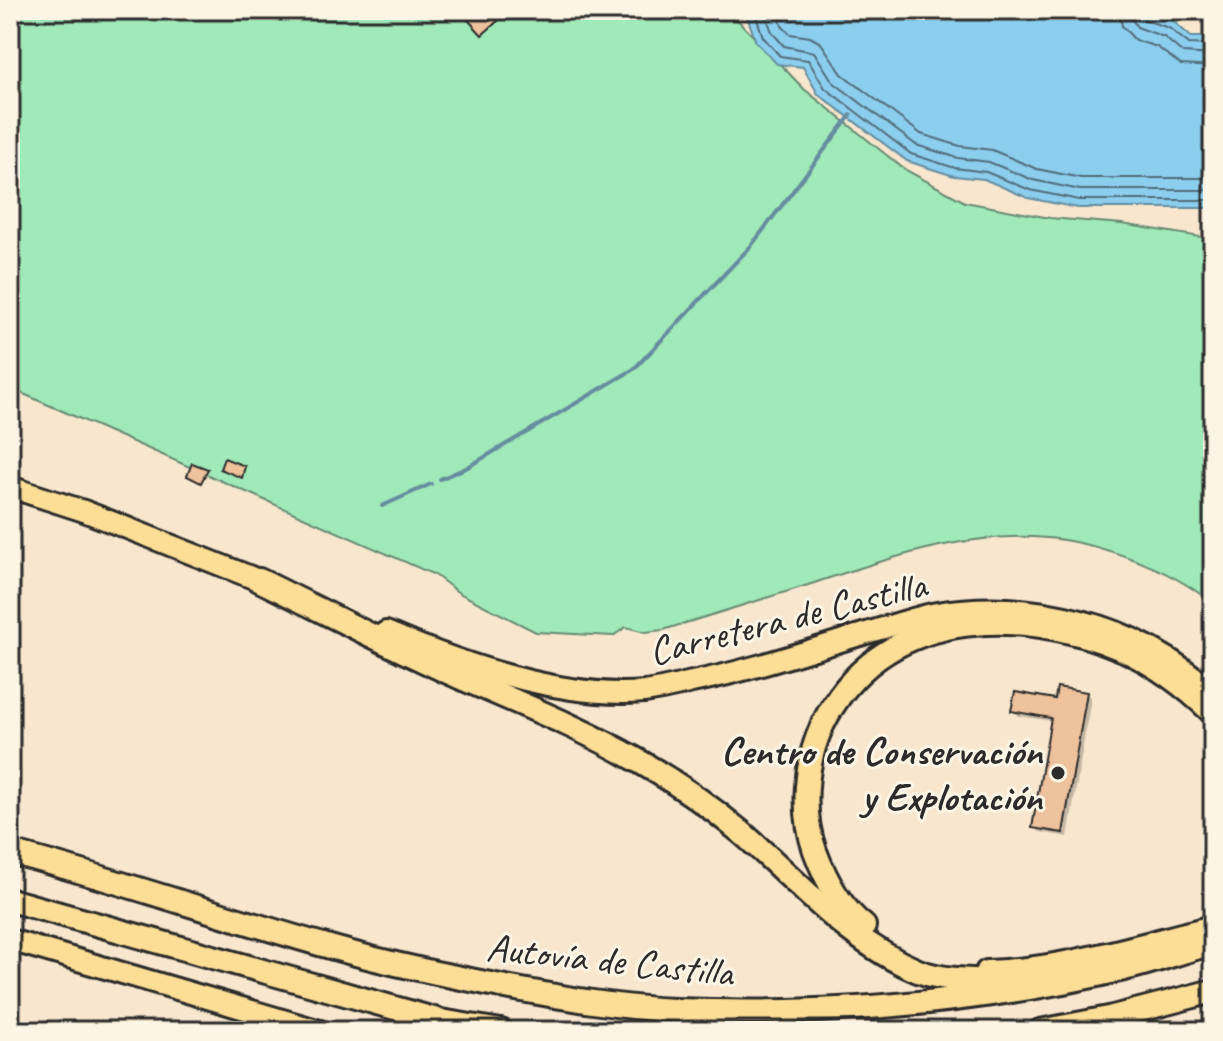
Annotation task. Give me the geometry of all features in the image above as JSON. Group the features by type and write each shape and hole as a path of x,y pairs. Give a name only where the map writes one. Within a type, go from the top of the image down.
{"highway":[{"name":"Carretera de Castilla","path":"10,487 84,511 420,646 548,684 610,693 646,692 722,676 935,614 991,609 1032,610 1113,631 1166,658 1213,693"},
{"path":"259,580 641,762 742,833 845,926 891,958 922,972 951,979 1002,981 1031,977 1145,951 1213,928"},
{"path":"1213,713 1194,695 1147,662 1096,640 1063,630 1025,624 964,623 906,641 853,679 828,713 818,735 810,760 807,799 809,833 833,889 857,921 891,946 922,963 953,970 1014,971 1058,964 1213,928"},
{"name":"Autovía de Castilla","path":"10,852 76,869 331,948 567,998 673,1010 799,1012 928,1002 1002,992 1124,969 1213,943"},
{"name":"Autovía de Castilla","path":"10,900 441,1021 501,1031"},
{"path":"10,940 320,1031"},
{"path":"227,960 295,991 426,1031"},
{"path":"1040,1031 1109,1018 1213,991"}],"green space":[{"path":"10,10 728,10 804,89 904,169 965,202 1050,218 1122,224 1213,239 1213,604 1175,578 1104,549 1055,539 1004,537 947,545 891,558 663,630 645,632 626,627 613,636 536,632 459,593 435,575 10,388"}],"water":[{"path":"745,10 1136,10 1172,20 1191,37 1213,37 1213,208 1078,208 1028,198 984,179 954,176 907,161 818,94 803,67 777,64 756,42"}],"building":[{"path":"459,10 510,10 482,35"},
{"path":"224,458 245,466 242,478 220,469"},
{"path":"192,463 208,469 201,483 187,476"},
{"name":"Centro de Conservación y Explotación","path":"1057,687 1087,692 1063,833 1032,828 1051,718 1011,711 1015,692 1055,699"}],"waterway":[{"path":"440,479 466,468 634,369 751,246 851,115"},
{"path":"382,506 431,484"}],"place":[{"name":"Centro de Conservación y Explotación","path":"1058,773"}]}
